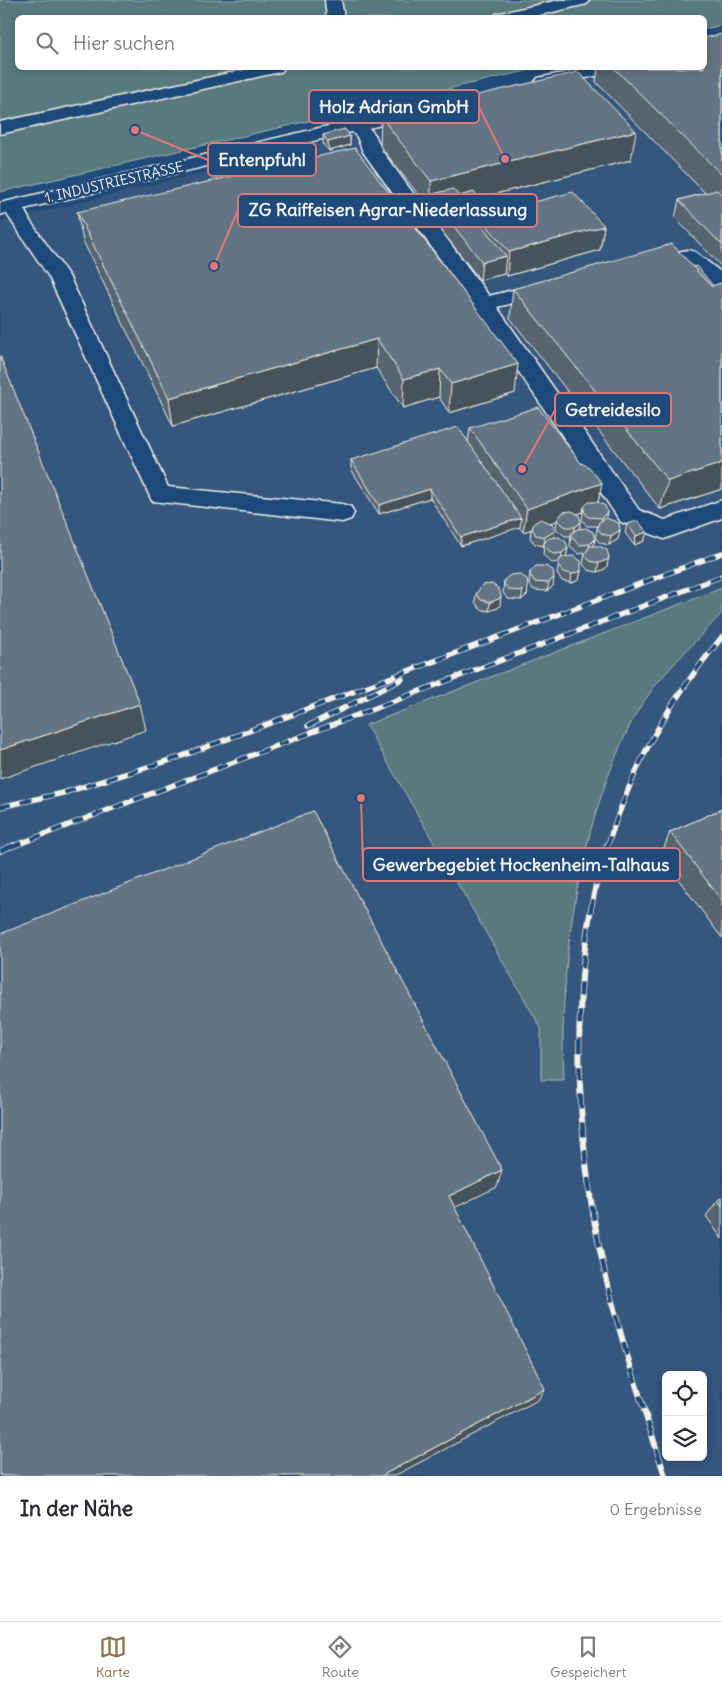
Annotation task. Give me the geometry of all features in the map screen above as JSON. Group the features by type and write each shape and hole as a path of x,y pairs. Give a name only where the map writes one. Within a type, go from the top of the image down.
{"street":[{"path":"333,0 336,15"},
{"path":"515,15 581,0"},
{"path":"0,128 266,70"},
{"path":"531,85 599,70"},
{"name":"1. INDUSTRIESTRASSE","path":"7,208 434,107"},
{"path":"356,125 366,135 373,152 484,304 630,516 664,530 722,509"},
{"path":"7,208 20,221 59,276 160,495 342,513"},
{"path":"625,269 688,256 722,282"},
{"path":"484,304 568,283"}],"shaded area":[{"path":"722,45 722,1476 0,1476 0,222 621,70 707,70 707,64"}],"green space":[{"path":"0,0 722,0 722,25 707,29 707,15 15,15 15,70 530,70 0,192"},
{"path":"722,588 722,613 673,665 641,706 632,721 614,762 598,805 576,896 569,943 563,1035 564,1080 541,1080 541,1028 366,725"}],"building":[{"path":"722,34 722,175 616,70 707,70 707,37"},
{"path":"578,72 636,131 431,181 381,117"},
{"path":"345,129 350,136 328,142 323,135"},
{"path":"355,148 518,364 451,384 440,369 404,379 377,339 169,398 77,212"},
{"path":"453,189 459,196 474,192 491,213 479,216 479,222 506,256 482,262 429,195"},
{"path":"717,190 722,195 722,245 679,200"},
{"path":"573,192 604,226 509,252 479,216"},
{"path":"672,244 711,286 722,283 722,463 668,481 513,289"},
{"path":"697,266 713,286 693,267"},
{"path":"0,356 140,704 0,750"},
{"path":"538,407 581,463 589,467 602,483 527,509 470,428"},
{"path":"458,427 521,518 461,537 430,489 379,505 351,460"},
{"path":"589,502 598,502 605,506 607,512 602,518 588,517 584,507"},
{"path":"572,511 579,515 581,522 575,527 566,527 557,520 563,512"},
{"path":"606,518 619,523 620,530 611,536 602,534 597,528 599,522"},
{"path":"541,519 553,524 555,531 545,537 536,535 532,529 534,523"},
{"path":"638,521 647,532 636,536 627,524"},
{"path":"586,528 593,532 595,539 590,544 580,545 571,537 571,534 577,529"},
{"path":"559,537 566,542 568,548 562,553 553,554 544,546 544,543 549,538"},
{"path":"590,546 599,546 607,550 609,557 607,560 599,563 590,561 584,555"},
{"path":"573,556 581,561 581,571 572,574 563,572 558,565 560,559"},
{"path":"536,566 545,566 553,570 554,577 549,583 535,582 530,572"},
{"path":"519,574 527,579 528,586 523,591 509,590 504,584 504,580 510,575"},
{"path":"492,584 499,589 501,596 499,599 490,602 481,600 476,594 482,585"},
{"path":"722,809 722,901 670,832"},
{"path":"313,811 502,1170 449,1196 545,1389 381,1476 0,1476 0,934"},
{"path":"722,1197 722,1206 718,1200"}],"railway":[{"path":"0,807 63,793 177,758 722,553"},
{"path":"11,847 722,576"},
{"path":"607,847 629,788 654,736 684,687 722,637"},
{"path":"308,726 402,679"},
{"path":"0,851 14,845"},
{"path":"607,845 594,894 585,947 580,1002 579,1058 587,1170 595,1223 611,1299 665,1476"}],"place":[{"name":"Entenpfuhl","path":"135,130"},
{"name":"Holz Adrian GmbH","path":"505,159"},
{"name":"ZG Raiffeisen Agrar-Niederlassung","path":"214,266"},
{"name":"Getreidesilo","path":"522,469"},
{"name":"Gewerbegebiet Hockenheim-Talhaus","path":"361,798"}]}
